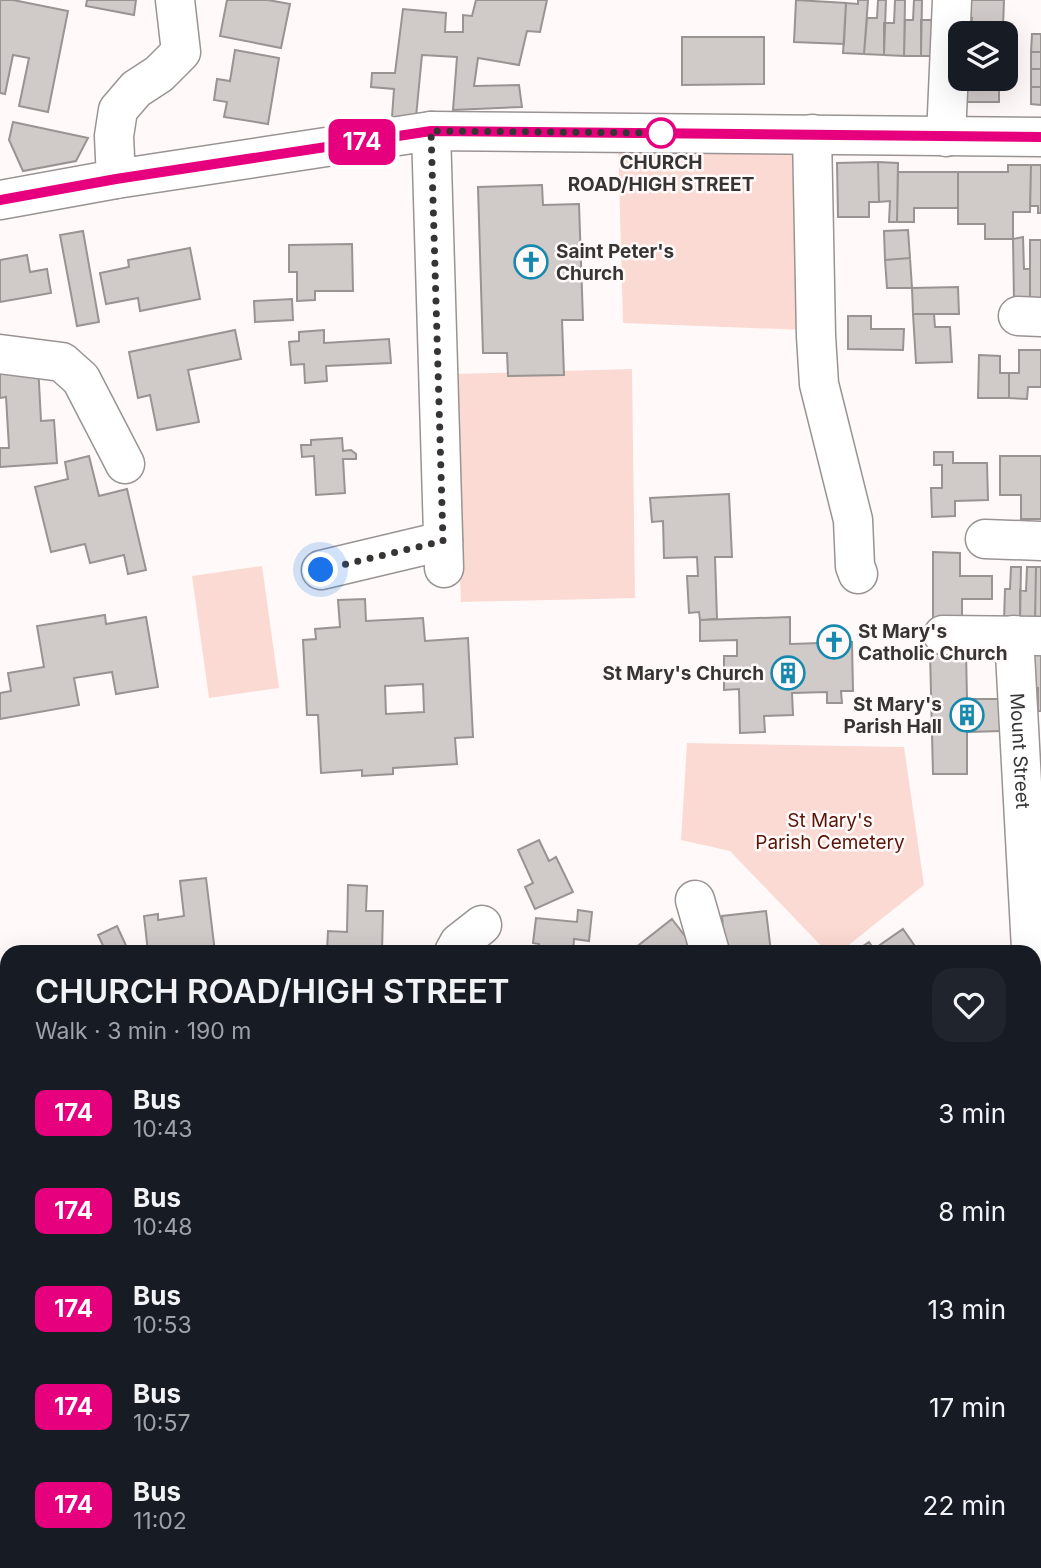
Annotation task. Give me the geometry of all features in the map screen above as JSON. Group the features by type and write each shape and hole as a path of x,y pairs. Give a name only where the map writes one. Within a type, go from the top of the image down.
{"street":[{"path":"116,179 114,136 118,110 136,89 159,74 181,52 175,0"},
{"path":"946,137 952,0"},
{"path":"416,402 421,133"},
{"path":"321,570 443,555 421,133"},
{"path":"0,200 116,179 421,133 1041,137"},
{"path":"812,134 819,384 853,520 855,566 858,574"},
{"path":"0,354 62,362 81,379 125,464"},
{"path":"985,539 1041,541"},
{"path":"943,635 1028,636"},
{"name":"Mount Street","path":"1028,636 1033,945"},
{"path":"695,900 708,945"}],"green space":[{"path":"618,140 806,146 805,330 623,323"},
{"path":"632,369 635,598 461,602 452,374"},
{"path":"262,566 279,688 209,698 192,576"},
{"name":"St Mary's Parish Cemetery","path":"687,743 904,747 924,885 849,945 820,945 730,851 681,840"}],"building":[{"path":"0,0 68,11 48,112 19,106 29,58 13,55 5,94 0,93"},
{"path":"87,0 136,0 134,15 86,6"},
{"path":"227,0 268,0 290,4 281,48 220,36"},
{"path":"476,0 547,0 540,32 527,31 519,65 478,58 474,86 519,85 522,107 453,110 457,57 422,55 416,117 392,117 394,89 371,87 372,73 395,73 403,9 446,13 445,32 463,32 463,15 472,16"},
{"path":"796,0 846,3 844,44 794,42"},
{"path":"858,0 868,0 864,54 843,53 846,3 858,4"},
{"path":"878,0 886,0 884,55 864,54 867,18 877,18"},
{"path":"895,0 905,0 904,56 884,55 884,23 894,23"},
{"path":"914,0 922,0 921,56 904,56 905,20 913,20"},
{"path":"964,0 1004,0 1003,21 972,21 972,18 963,17"},
{"path":"921,20 933,20 939,56 921,56"},
{"path":"1032,34 1041,34 1041,52 1031,52"},
{"path":"682,37 764,37 764,84 682,85"},
{"path":"235,50 279,58 268,124 224,117 227,102 214,100 217,79 230,81"},
{"path":"1031,52 1041,52 1041,69 1031,69"},
{"path":"1031,69 1041,69 1041,87 1031,87"},
{"path":"1031,87 1041,87 1041,105 1031,104"},
{"path":"960,91 999,91 999,102 960,102"},
{"path":"13,122 88,138 76,161 23,171 9,140"},
{"path":"878,162 879,202 869,202 869,217 838,217 837,163"},
{"path":"878,162 898,163 897,222 889,222 890,201 879,202"},
{"path":"1008,165 1031,165 1030,212 1013,212 1013,239 985,239 985,224 958,224 958,172 1008,172"},
{"path":"1031,165 1041,165 1041,213 1038,213 1038,206 1030,206"},
{"path":"898,172 958,172 958,208 914,208 914,222 897,222"},
{"name":"Saint Peter's Church","path":"542,185 543,205 579,204 583,320 562,320 564,375 508,376 507,353 483,353 478,187"},
{"path":"908,230 910,258 885,260 884,231"},
{"path":"83,231 99,322 77,326 60,235"},
{"path":"1023,237 1024,269 1030,269 1030,301 1014,301 1013,239"},
{"path":"1030,240 1041,240 1041,301 1030,301"},
{"path":"352,244 353,291 315,291 315,300 297,301 297,272 289,272 289,245"},
{"path":"190,248 200,299 140,311 138,298 106,304 100,273 129,267 128,260"},
{"path":"27,255 30,272 47,269 51,293 0,302 0,260"},
{"path":"910,258 912,288 887,288 885,260"},
{"path":"958,287 959,314 913,314 912,288"},
{"path":"292,299 293,320 255,322 254,301"},
{"path":"913,314 934,314 935,327 950,327 952,362 916,363"},
{"path":"848,316 871,316 871,329 904,329 903,350 848,349"},
{"path":"235,330 241,359 188,370 199,422 157,430 150,395 138,398 129,352"},
{"path":"324,330 324,343 389,339 391,363 326,366 327,381 305,383 304,364 291,365 289,342 299,341 299,332"},
{"path":"1019,350 1041,350 1041,387 1028,387 1027,399 1009,398 1009,373 1019,373"},
{"path":"979,355 1000,356 1000,373 1009,373 1009,398 978,398"},
{"path":"38,364 41,421 54,420 57,463 0,467 0,448 9,448 6,397 0,398 0,367"},
{"path":"342,438 343,451 351,450 356,454 356,459 343,459 345,493 316,495 314,456 302,457 301,445 311,445 311,440"},
{"path":"934,452 953,452 953,463 987,463 988,500 955,501 955,516 932,517 931,488 942,488 942,465 934,465"},
{"path":"89,456 99,496 127,489 146,570 128,574 124,555 90,563 85,544 51,552 35,487 68,479 65,462"},
{"path":"1000,456 1041,456 1041,519 1021,519 1021,495 1000,495"},
{"path":"729,494 732,557 715,557 717,619 700,620 699,612 689,613 687,576 698,576 697,557 664,558 663,521 652,522 650,498"},
{"path":"933,552 960,553 960,576 992,576 992,599 962,599 962,618 933,618"},
{"path":"1011,567 1021,567 1020,621 1004,620 1005,589 1010,589"},
{"path":"1027,567 1036,567 1035,621 1020,621 1020,590 1026,591"},
{"path":"1036,567 1041,567 1041,621 1035,621"},
{"path":"365,599 366,621 423,618 425,641 468,638 473,737 455,738 457,764 393,768 393,774 362,776 362,770 321,773 318,715 307,715 303,640 316,639 315,629 340,627 338,600","holes":["423,684 424,712 386,714 385,686"]},
{"path":"105,615 106,624 146,617 158,687 116,694 112,672 74,678 79,705 0,719 0,693 11,691 8,673 44,667 37,626"},
{"name":"St Mary's Church","path":"790,617 790,644 852,642 853,691 841,691 842,703 827,703 827,692 792,693 793,715 764,716 765,732 740,733 739,689 724,690 724,656 737,656 737,640 700,641 700,620"},
{"name":"St Mary's Parish Hall","path":"966,651 967,699 1001,699 1002,731 967,732 967,774 933,774 930,652"},
{"path":"1032,654 1041,654 1041,711 1038,711 1038,688 1032,688"},
{"path":"539,840 549,861 556,857 573,892 535,909 525,887 533,883 518,850"},
{"path":"206,878 214,945 147,945 144,916 158,914 158,920 184,916 180,881"},
{"path":"348,885 367,886 366,911 383,911 382,945 327,945 328,931 347,932"},
{"path":"578,910 592,912 589,941 574,939 574,945 533,943 536,918 577,922"},
{"path":"766,911 770,945 724,945 722,916"},
{"path":"672,919 692,945 639,945"},
{"path":"117,926 126,945 103,945 98,935"},
{"path":"903,929 914,945 880,945"}],"bus line":[{"name":"174","path":"0,200 116,179 431,131 1041,137"}],"place":[{"name":"CHURCH ROAD/HIGH STREET","path":"661,133"},
{"name":"Saint Peter's Church","path":"531,262"},
{"name":"St Mary's Catholic Church","path":"834,642"},
{"name":"St Mary's Church","path":"788,673"},
{"name":"St Mary's Parish Hall","path":"967,715"}],"route":[{"path":"321,570 443,541 431,131 661,133"}]}
